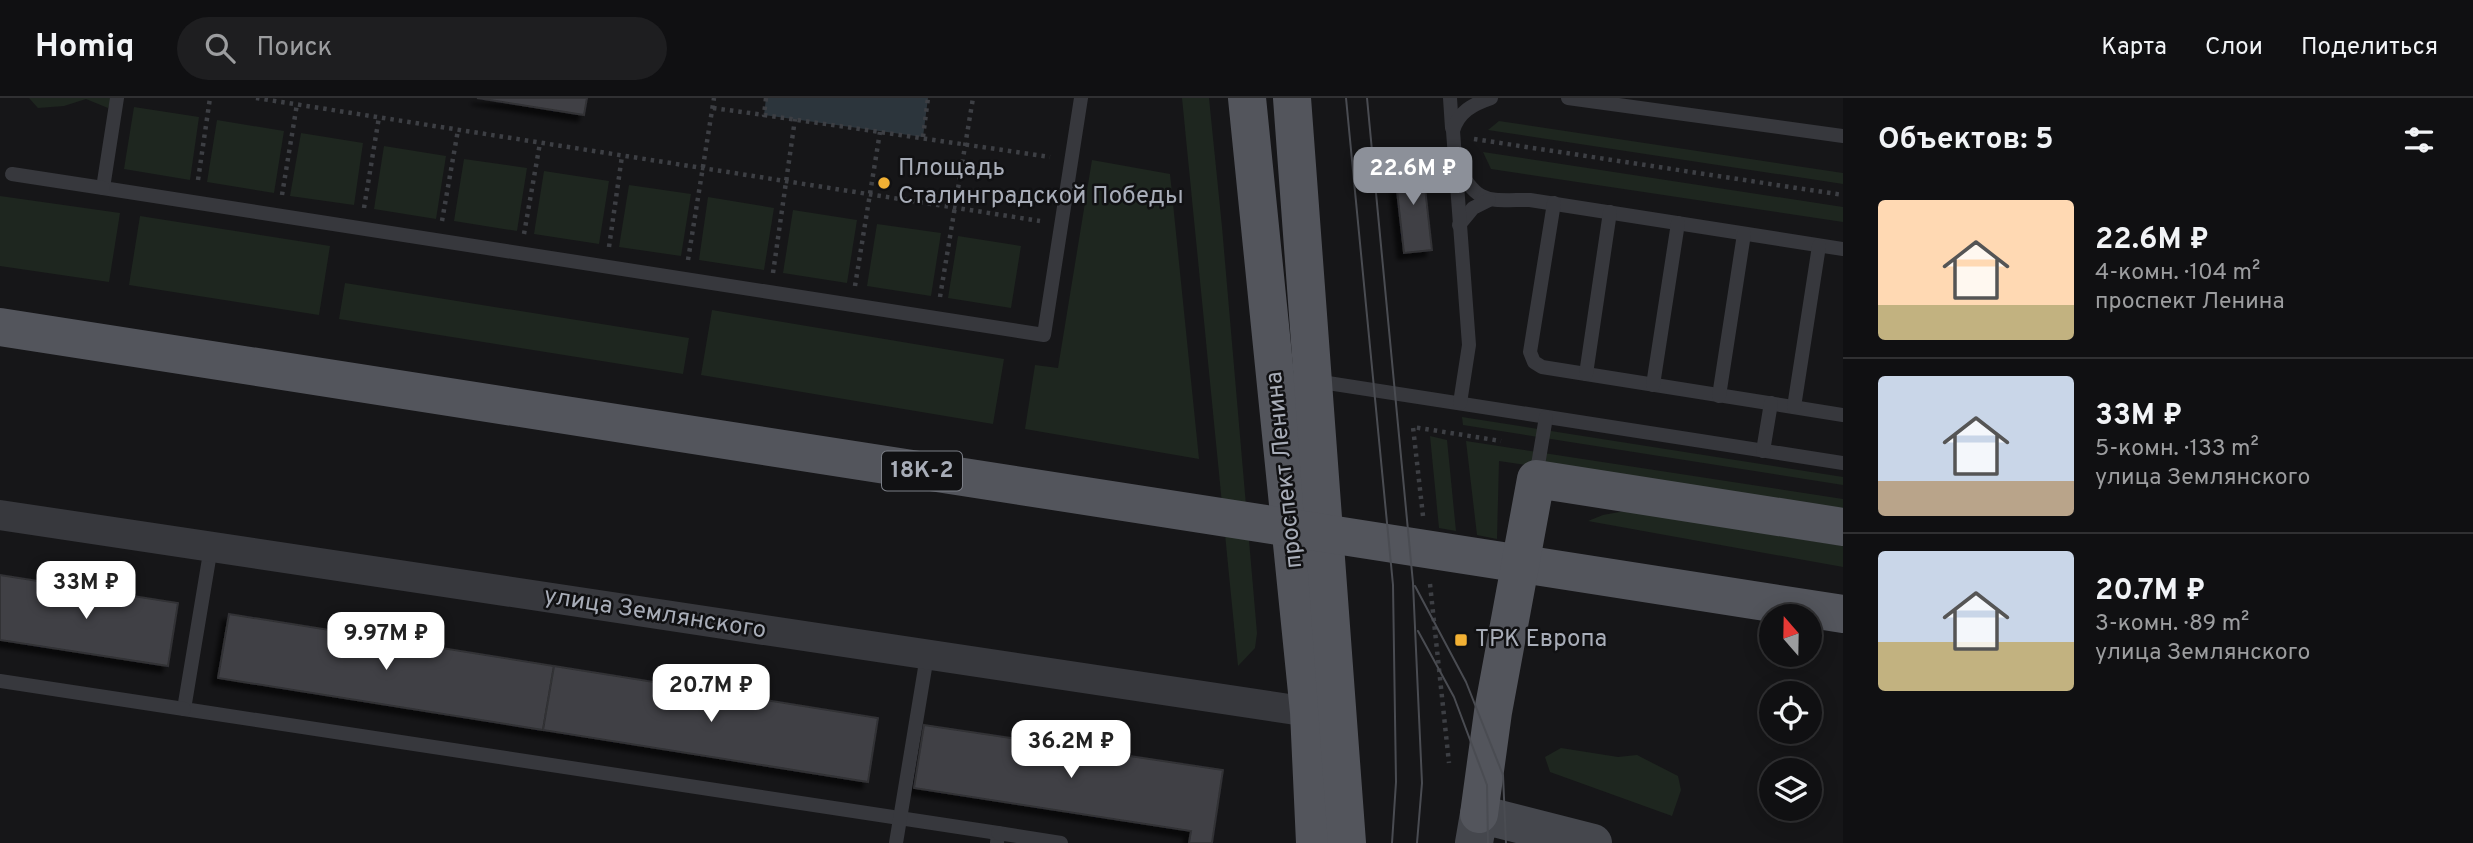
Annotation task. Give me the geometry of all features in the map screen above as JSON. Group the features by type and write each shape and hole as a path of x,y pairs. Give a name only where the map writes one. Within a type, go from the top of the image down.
{"main road":[{"name":"проспект Ленина","path":"1247,98 1309,712 1315,843"},
{"name":"проспект Ленина","path":"1292,98 1347,843"},
{"name":"18К-2","path":"0,327 1843,614"},
{"path":"1593,843 1477,828 1493,712 1536,479 1843,527"}],"street":[{"name":"улица Землянского","path":"0,515 1309,712"}],"lane":[{"path":"103,188 117,98"},
{"path":"12,174 1044,335 1081,98"},
{"path":"1450,98 1469,345 1460,403"},
{"path":"1453,134 1456,120 1467,108 1491,98"},
{"path":"1568,98 1843,136"},
{"path":"1454,162 1472,189 1489,200"},
{"path":"1459,225 1473,208 1489,200 1530,200 1843,249"},
{"path":"1554,204 1530,352 1534,362 1542,367 1843,415"},
{"path":"1586,374 1610,212"},
{"path":"1653,385 1678,223"},
{"path":"1719,396 1744,234"},
{"path":"1794,407 1819,246"},
{"path":"1314,381 1843,463"},
{"path":"1763,451 1771,404"},
{"path":"1536,479 1546,417"},
{"path":"184,709 211,547"},
{"path":"895,843 927,656"},
{"path":"0,681 899,818 998,838 1061,843"}],"path":[{"path":"196,189 210,98"},
{"path":"256,98 1041,221 1043,208"},
{"path":"687,267 714,98"},
{"path":"764,115 766,98"},
{"path":"923,137 928,98"},
{"path":"941,294 973,98"},
{"path":"281,203 297,104"},
{"path":"713,108 923,137 1071,162"},
{"path":"362,216 379,117"},
{"path":"774,266 795,120"},
{"path":"441,228 458,130"},
{"path":"856,280 880,132"},
{"path":"1453,134 1843,195"},
{"path":"523,241 540,143"},
{"path":"1049,170 1053,145"},
{"path":"608,255 622,156"}],"shaded area":[{"path":"29,98 112,98 108,108 86,99 64,106 38,108"},
{"path":"766,98 928,98 923,137 764,115"},
{"path":"1182,98 1209,98 1222,227 1257,633 1255,648 1238,666"},
{"path":"134,107 199,117 190,180 124,169"},
{"path":"217,120 284,131 274,193 207,182"},
{"path":"1499,121 1843,173 1843,184 1488,130"},
{"path":"301,133 363,143 354,205 290,196"},
{"path":"384,146 446,156 436,219 374,209"},
{"path":"1483,152 1843,207 1843,222 1491,169"},
{"path":"464,159 527,168 517,231 454,221"},
{"path":"1092,160 1170,174 1199,459 1025,429 1035,365 1058,368"},
{"path":"544,171 609,181 599,244 534,234"},
{"path":"629,185 691,194 681,256 619,247"},
{"path":"0,196 120,213 109,282 0,266"},
{"path":"708,197 774,208 764,270 699,260"},
{"path":"793,210 857,220 847,283 783,273"},
{"path":"140,216 330,246 319,315 129,285"},
{"path":"877,224 941,233 931,296 867,286"},
{"path":"958,236 1021,246 1011,308 948,298"},
{"path":"345,283 689,338 683,374 339,319"},
{"path":"712,310 1004,359 993,424 701,375"},
{"path":"1462,417 1843,477 1843,485 1463,425"},
{"path":"1430,436 1447,440 1456,531 1439,528"},
{"path":"1466,441 1843,499 1843,513 1499,461 1497,539 1477,535"},
{"path":"1625,511 1843,546 1843,567 1588,521"},
{"path":"1561,748 1618,757 1637,755 1678,776 1681,790 1672,816 1550,772 1545,757"}],"building":[{"path":"477,98 587,98 584,115"},
{"path":"1422,161 1432,250 1404,253 1394,164"},
{"path":"0,575 178,603 168,666 0,640"},
{"path":"229,614 554,666 543,730 218,678"},
{"path":"554,666 878,718 868,782 543,730"},
{"path":"924,725 1223,770 1212,843 1189,843 1191,831 914,788"}],"tram line":[{"path":"1346,98 1393,585 1396,782 1392,843"},
{"path":"1367,98 1413,583 1422,783 1417,843"},
{"path":"1415,586 1466,682 1503,775 1506,843"},
{"path":"1418,631 1454,697 1487,785 1488,843"}],"place":[{"name":"Площадь Сталинградской Победы","path":"884,183"},
{"name":"ТРК Европа","path":"1461,640"}]}
